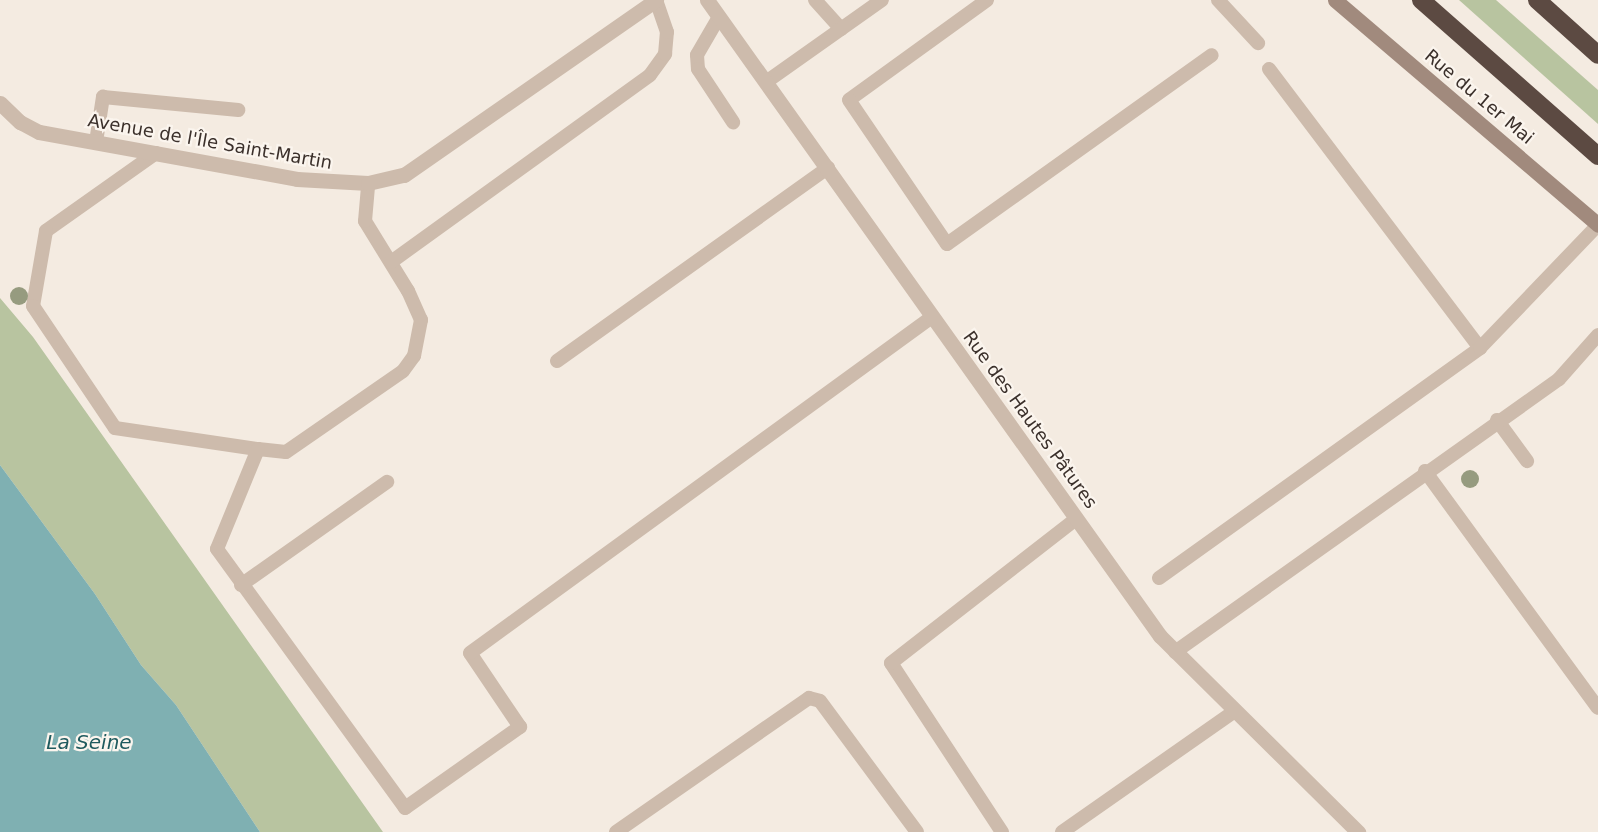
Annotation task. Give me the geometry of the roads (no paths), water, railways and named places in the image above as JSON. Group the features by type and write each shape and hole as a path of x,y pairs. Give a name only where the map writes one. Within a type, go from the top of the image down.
{"highway":[{"path":"1420,0 1598,156"},
{"path":"1537,0 1598,55"}],"main road":[{"name":"Rue du 1er Mai","path":"1335,0 1598,225"}],"street":[{"name":"Avenue de l'Île Saint-Martin","path":"0,102 20,122 39,132 297,179 369,183 404,175 656,0"},
{"name":"Rue des Hautes Pâtures","path":"707,0 1076,519 1176,652 1358,832"}],"lane":[{"path":"391,262 650,75 665,54 667,32 656,0"},
{"path":"815,0 841,29"},
{"path":"766,82 882,0"},
{"path":"987,0 849,100 947,243 1212,55"},
{"path":"1218,0 1233,5 1258,43"},
{"path":"719,17 697,55 698,69 733,122"},
{"path":"1269,69 1480,348"},
{"path":"96,142 103,97 238,110"},
{"path":"156,153 46,231 33,306 115,428 258,449 286,452 403,371 414,356 421,320 391,262 364,221 369,183"},
{"path":"557,361 828,168"},
{"path":"1159,578 1480,348 1598,225"},
{"path":"258,449 217,549 405,808 520,727 470,652 932,317"},
{"path":"1176,652 1425,471 1559,379 1596,341"},
{"path":"1497,420 1527,461"},
{"path":"1425,471 1598,708"},
{"path":"242,585 387,482"},
{"path":"1002,832 891,663 1076,519"},
{"path":"616,832 808,698 820,701 917,832"},
{"path":"1062,832 1235,711"}],"water":[{"name":"La Seine","path":"0,465 95,594 141,665 176,705 260,832 0,832"}]}
